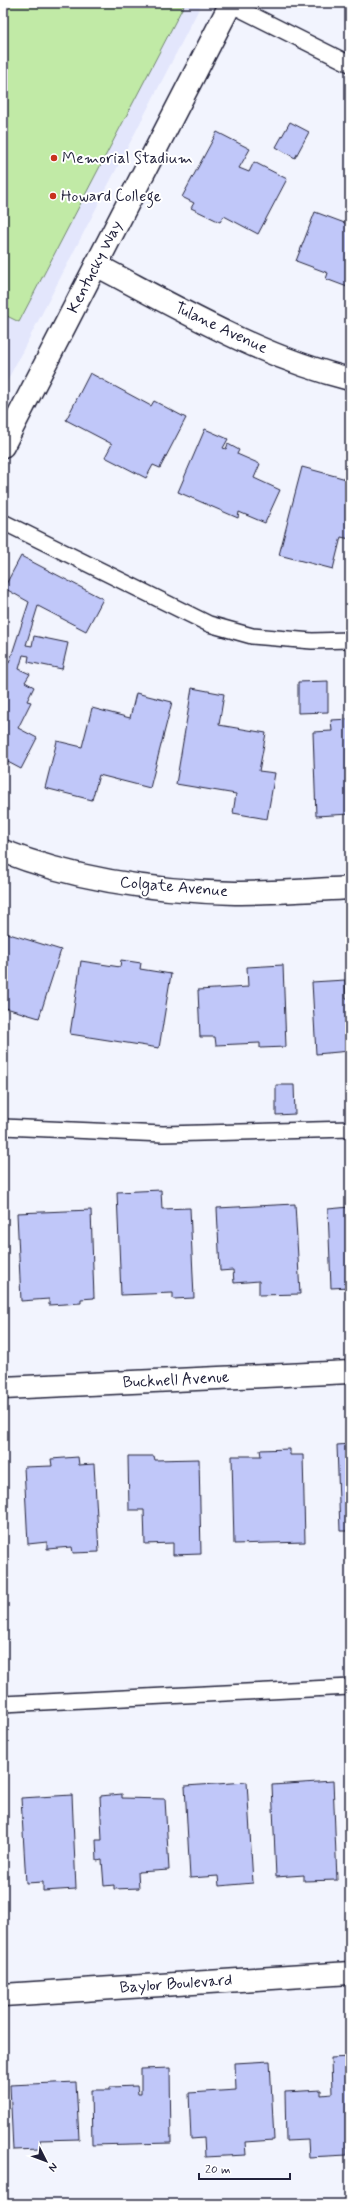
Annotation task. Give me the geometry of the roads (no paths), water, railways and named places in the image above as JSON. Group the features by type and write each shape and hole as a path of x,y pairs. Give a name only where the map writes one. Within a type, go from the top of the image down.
{"street":[{"name":"Kentucky Way","path":"3,446 230,4"},
{"name":"Tulane Avenue","path":"96,265 227,333 318,371 350,379"},
{"name":"Colgate Avenue","path":"3,851 31,862 125,884 235,893 350,888"},
{"name":"Bucknell Avenue","path":"3,1388 350,1372"},
{"name":"Baylor Boulevard","path":"3,1995 350,1973"}],"lane":[{"path":"230,4 350,64"},
{"path":"3,522 210,624 252,636 312,641 350,640"},
{"path":"3,1127 163,1134 350,1129"},
{"path":"3,1704 350,1687"}],"place":[{"name":"Memorial Stadium","path":"54,158"},
{"name":"Howard College","path":"53,196"}]}
